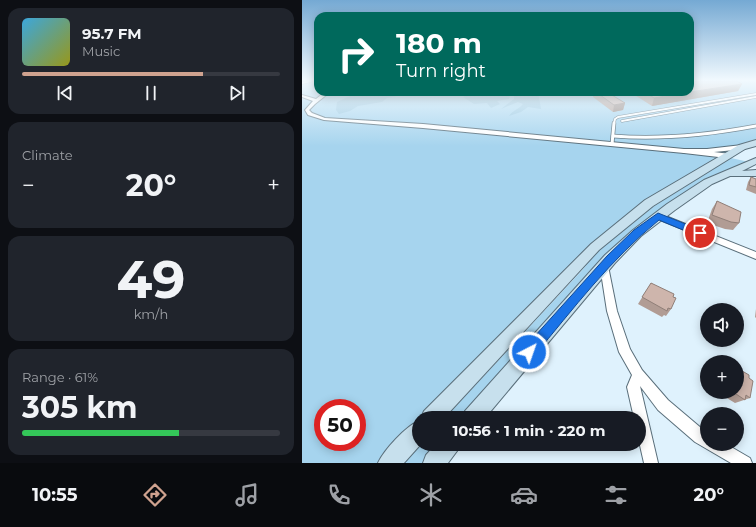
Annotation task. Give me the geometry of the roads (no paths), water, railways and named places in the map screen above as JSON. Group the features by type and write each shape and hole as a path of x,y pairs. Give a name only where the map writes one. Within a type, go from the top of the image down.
{"main road":[{"path":"439,411 595,247 649,203 727,156 751,145"},
{"path":"727,156 756,161"},
{"path":"478,411 604,266 637,233 658,216 708,182 756,161"},
{"path":"728,174 756,173"},
{"path":"388,463 412,438"},
{"path":"434,463 444,451"}],"street":[{"path":"308,112 307,110 314,103"},
{"path":"302,113 308,112 314,117 324,119 612,144 727,156"},
{"path":"684,151 707,151 751,145"},
{"path":"658,216 756,256"},
{"path":"604,266 612,311 625,352 638,374 663,405 700,437"},
{"path":"638,374 633,387 651,463"},
{"path":"724,451 745,463"}],"lane":[{"path":"612,144 615,119 618,117 713,103"},
{"path":"622,121 721,103"},
{"path":"613,136 633,138 697,135 756,126"}]}
